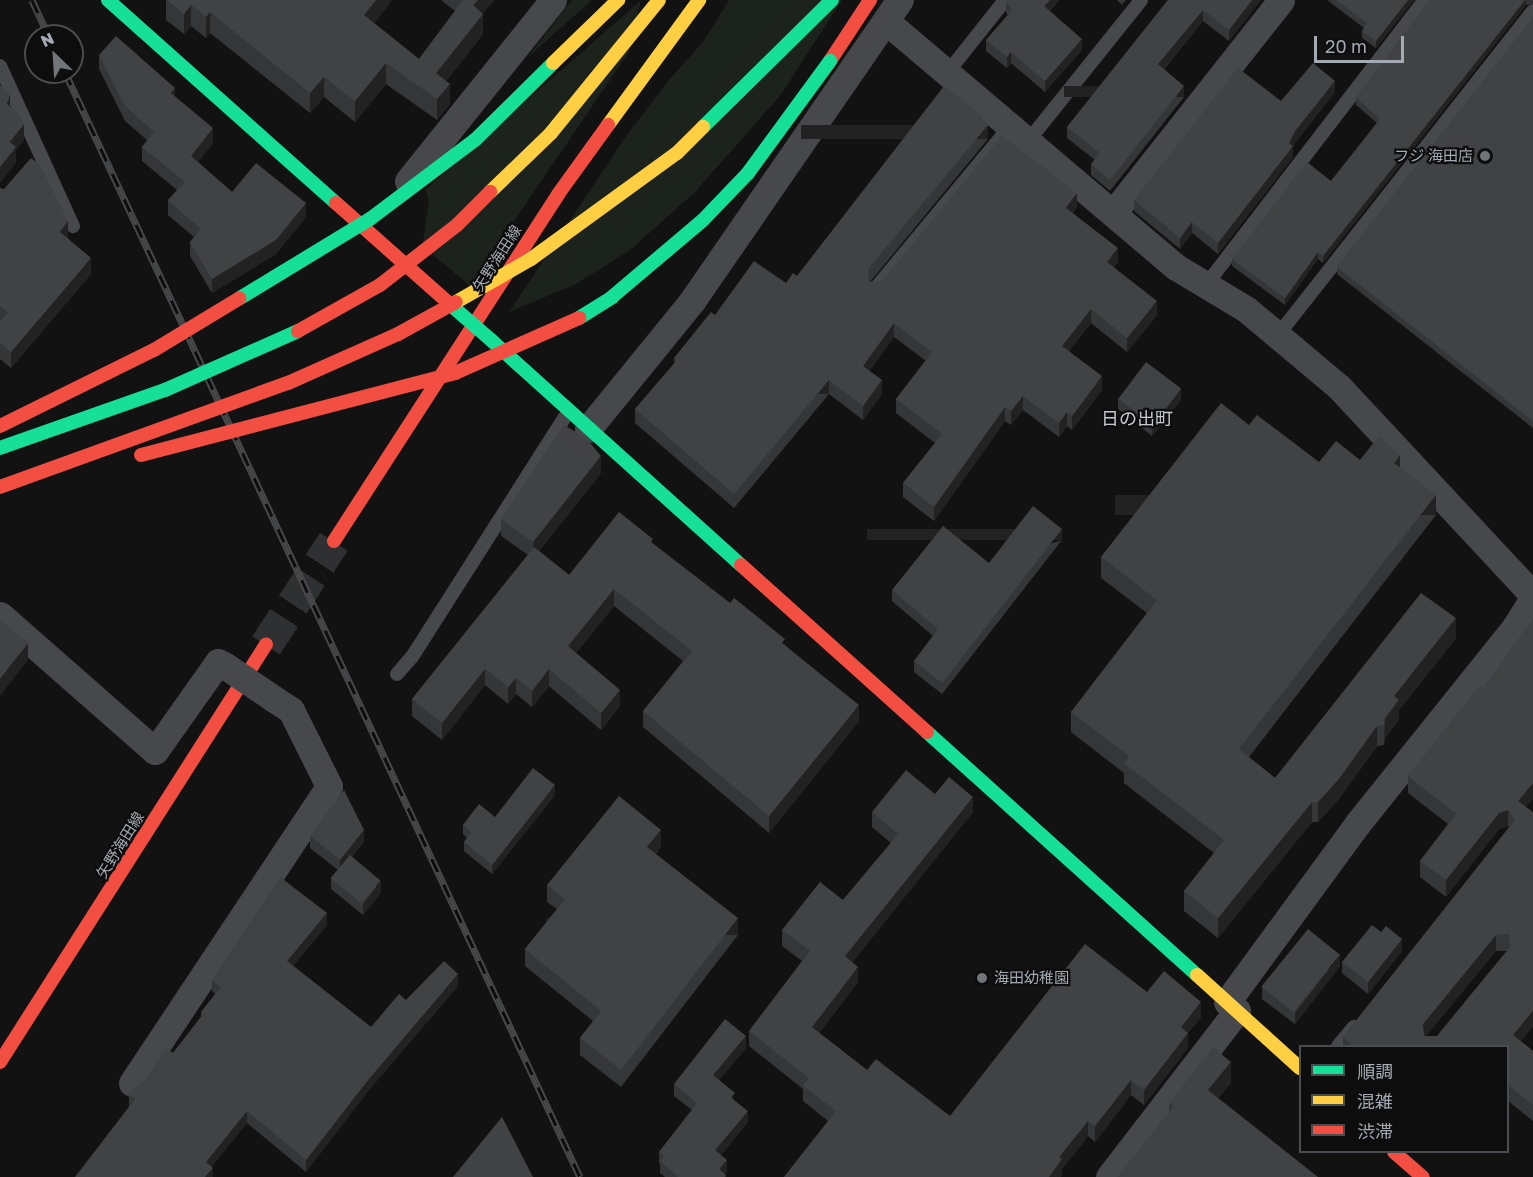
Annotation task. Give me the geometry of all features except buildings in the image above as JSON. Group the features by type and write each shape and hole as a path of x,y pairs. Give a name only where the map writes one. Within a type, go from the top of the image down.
{"main road":[{"path":"108,0 491,340 1299,1067"},
{"path":"0,426 154,350 370,219 475,140 618,0"},
{"path":"0,448 165,390 294,333 380,285 457,225 551,133 658,0"},
{"name":"矢野海田線","path":"334,541 559,193 699,0"},
{"path":"0,487 288,383 398,334 482,288 540,253 677,153 832,0"},
{"path":"0,492 455,373 566,327 612,297 703,220 748,173 830,61 870,0"},
{"name":"矢野海田線","path":"0,1062 266,645"},
{"path":"1395,1153 1423,1177"}],"street":[{"path":"368,232 553,0"},
{"path":"1113,213 1281,0"},
{"path":"579,420 692,302 894,11 948,72 1176,267 1245,309 1339,387 1533,597 1515,627 1358,823 1232,1006 1109,1177"},
{"path":"0,615 155,751 218,662 224,665 291,710 329,786 132,1083"}],"lane":[{"path":"948,72 1005,0"},
{"path":"875,289 1141,0"},
{"path":"1206,285 1425,0"},
{"path":"1278,335 1533,11"},
{"path":"1,69 40,148 73,226"},
{"path":"27,164 40,148"},
{"path":"397,674 412,657 579,420"},
{"path":"1340,1045 1360,1019"}],"shaded area":[{"path":"572,0 592,0 526,59"},
{"path":"641,0 629,52 470,286 432,254 423,241 429,200 425,190"},
{"path":"729,0 842,0 780,96 694,193 629,251 576,284 509,312 624,139 668,81 703,42"}],"tunnel":[{"path":"266,645 334,541"}],"railway":[{"path":"32,0 43,24"},
{"path":"71,84 580,1177"}],"traffic: fast":[{"path":"108,0 336,203"},
{"path":"703,127 832,0"},
{"path":"579,318 612,297 703,220 748,173 830,61"},
{"path":"240,298 370,219 475,140 553,63"},
{"path":"453,307 491,340"},
{"path":"0,448 165,390 298,331"},
{"path":"491,340 741,565"},
{"path":"927,732 1197,975"}],"traffic: slow":[{"path":"553,63 618,0"},
{"path":"490,192 551,133 659,0"},
{"path":"608,125 699,0"},
{"path":"456,302 531,259 677,153 703,127"},
{"path":"1197,975 1299,1067"}],"traffic: jam":[{"path":"830,61 870,0"},
{"path":"334,541 559,193 608,125"},
{"path":"298,331 380,285 457,225 490,192"},
{"path":"336,203 453,307"},
{"path":"0,426 154,350 240,298"},
{"path":"0,487 288,383 398,334 456,302"},
{"path":"141,455 455,373 579,318"},
{"path":"741,565 927,732"},
{"path":"0,1062 266,645"},
{"path":"1395,1153 1423,1177"}],"place":[{"name":"フジ 海田店","path":"1485,156"},
{"name":"海田幼稚園","path":"982,978"}],"district":[{"name":"日の出町","path":"1137,418"}]}
